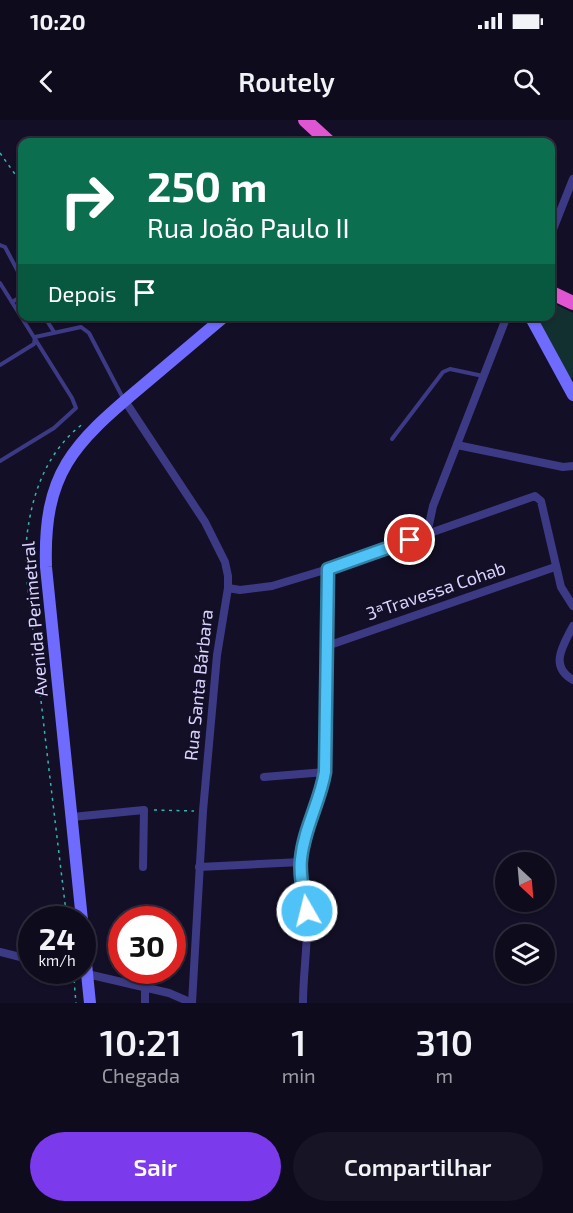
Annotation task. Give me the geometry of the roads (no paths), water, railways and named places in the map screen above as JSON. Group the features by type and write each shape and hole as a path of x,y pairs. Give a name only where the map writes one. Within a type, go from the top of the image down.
{"highway":[{"path":"308,123 321,138"},
{"path":"308,123 325,138"},
{"path":"555,294 573,303"}],"main road":[{"name":"Avenida Perimetral","path":"80,906 47,586 45,536 48,510 67,463 94,426 219,321"},
{"path":"533,321 572,389"},
{"name":"Avenida Perimetral","path":"88,984 90,1003"}],"street":[{"path":"555,217 573,179"},
{"path":"427,534 433,506 505,321"},
{"name":"Rua Santa Bárbara","path":"125,401 205,522 225,562 228,588 217,655 203,811 192,1003"},
{"path":"456,446 563,467 573,466"},
{"path":"228,588 240,590 272,586 328,569 530,496 540,498 561,587 573,606"},
{"name":"3ªTravessa Cohab","path":"327,646 555,567"},
{"path":"303,1003 303,967 307,929 301,862 309,824 321,794 325,772 328,569"},
{"path":"573,626 558,658 561,670 573,680"},
{"path":"264,777 325,772"},
{"path":"72,818 144,810 143,867"},
{"path":"199,867 301,862"},
{"path":"0,952 18,956"},
{"path":"96,977 169,993 192,1003"},
{"path":"145,987 145,1003"}],"lane":[{"path":"0,245 4,246 18,272"},
{"path":"0,283 18,311"},
{"path":"12,302 18,298"},
{"path":"0,461 54,428 76,408 24,321"},
{"path":"47,321 54,332"},
{"path":"35,337 75,327 85,329 125,401"},
{"path":"0,365 34,344 35,337"},
{"path":"392,439 443,372 450,369 484,376"}]}
